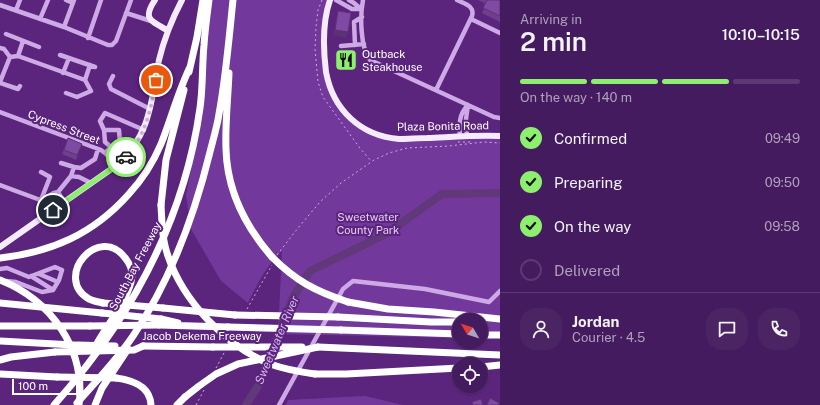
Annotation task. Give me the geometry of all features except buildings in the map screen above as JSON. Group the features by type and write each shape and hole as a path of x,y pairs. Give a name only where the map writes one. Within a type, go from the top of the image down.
{"highway":[{"path":"203,0 197,37 166,160 161,205 162,233 167,256 178,281 190,299 204,316 230,339 257,357 282,368 315,374 346,374 452,368"},
{"name":"South Bay Freeway","path":"54,405 94,358 111,334 160,246 172,220 188,166 200,108 204,42 209,0"},
{"path":"95,405 94,403 102,388 136,337 170,272 188,229 203,179 220,109 233,0"},
{"path":"232,8 226,136 227,165 230,179 242,214 256,239 273,259 286,271 307,285 323,293 348,302 388,309 434,312 500,320"},
{"path":"0,258 21,255 56,246 82,234 114,210 146,173 159,150 182,84 190,67"},
{"path":"94,358 94,349 113,318 120,304 132,281 132,271 129,262 124,255 115,249 97,247 91,250 79,262 76,277 77,285 89,300 103,303 120,304 163,308 235,315 338,317 452,322"},
{"path":"0,280 14,285 33,298 47,311 67,339 78,364 80,382 79,405"},
{"path":"0,303 102,313 160,322"},
{"path":"76,405 133,337 148,313"},
{"path":"488,321 500,320"},
{"name":"Jacob Dekema Freeway","path":"0,326 90,326 160,322 194,326 452,334"},
{"path":"488,335 500,335"},
{"name":"Jacob Dekema Freeway","path":"0,341 77,345 318,347 500,355"},
{"path":"0,360 11,357 55,352 134,350 143,346"},
{"path":"177,405 185,397 216,374 238,364 318,347"},
{"path":"488,366 500,365"},
{"path":"0,374 116,378 130,380 140,385 148,393 151,405"}],"main road":[{"path":"155,0 148,14 151,21 167,30"},
{"path":"0,247 117,165 132,149 144,130 167,30 182,0"},
{"name":"Plaza Bonita Road","path":"330,0 326,14 324,59 329,86 336,102 358,125 368,131 399,139 500,136"}],"street":[{"path":"16,10 20,0"},
{"path":"40,19 48,0"},
{"path":"64,28 73,1 66,0"},
{"path":"88,38 101,0"},
{"path":"0,5 88,38 112,45 116,41 131,0"},
{"path":"336,0 352,9 361,9"},
{"path":"349,0 354,2 361,9"},
{"path":"363,0 361,9 364,44 370,60 494,117 500,118"},
{"path":"436,90 473,12 470,6 457,0"},
{"path":"126,13 151,21"},
{"path":"355,45 354,22 362,17"},
{"path":"471,19 500,33"},
{"path":"6,34 39,47"},
{"path":"18,56 23,41"},
{"path":"341,46 364,44"},
{"path":"0,48 4,49 10,57"},
{"path":"60,55 92,66 85,80"},
{"path":"10,57 18,56 85,80 91,91 77,97 66,93"},
{"path":"10,57 0,83 18,89 20,86"},
{"path":"63,73 68,58"},
{"path":"113,76 109,84 111,89 150,109"},
{"path":"460,136 459,120 463,110 468,105"},
{"path":"467,136 466,119 468,105"},
{"name":"Cypress Street","path":"0,112 105,153 117,165"},
{"path":"111,147 105,142 104,130 100,121 105,112 144,130"},
{"path":"104,130 119,130 127,122"},
{"path":"105,153 111,147 120,143 119,130"},
{"path":"61,162 81,168 95,159 98,150"},
{"path":"43,201 53,193 58,192 71,176 74,167"},
{"path":"41,172 50,177 43,201"},
{"path":"71,176 79,177 91,183"},
{"path":"0,184 43,201 53,210"},
{"path":"58,192 64,202"},
{"path":"0,269 7,268 29,277 55,267 62,270 58,282 53,290 42,292 16,282 0,280"},
{"path":"40,274 58,282"},
{"path":"32,276 53,290"},
{"path":"279,405 343,289 353,281 425,289 489,302 500,292"}],"path":[{"path":"245,313 273,259 298,228 320,202 341,183 374,160 389,153 407,148 449,146 472,142 500,143"},
{"path":"215,370 225,351"},
{"path":"196,405 206,387"}],"green space":[{"name":"Sweetwater County Park","path":"213,0 330,0 324,28 329,86 354,121 387,137 500,136 500,338 488,338 488,313 452,313 452,338 278,334 282,251 267,268 248,303 221,281 191,229 186,195 192,165 207,18"},
{"path":"365,396 403,405 286,405 288,400"}],"waterway":[{"name":"Sweetwater River","path":"246,405 258,386 292,299 310,271 386,234 442,194 500,193"}],"way so far":[{"path":"126,157 144,130 156,80"}],"place":[{"name":"Outback Steakhouse","path":"346,60"}],"route":[{"path":"53,210 126,157"}]}
